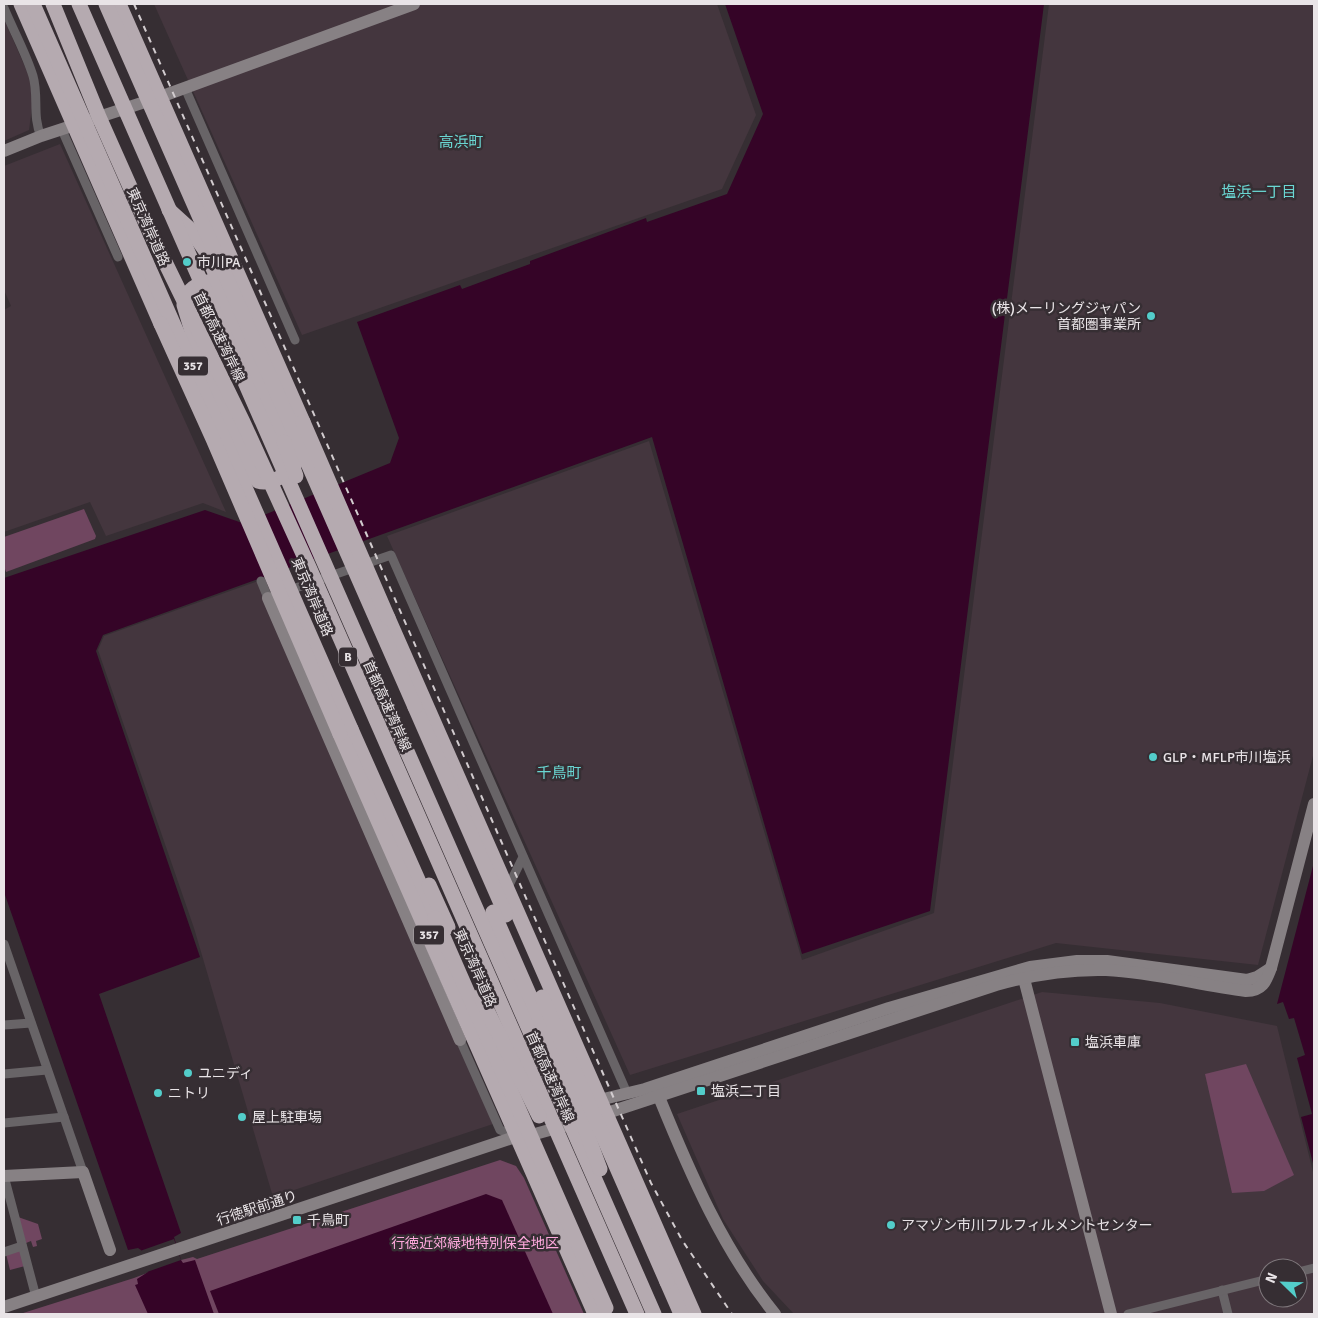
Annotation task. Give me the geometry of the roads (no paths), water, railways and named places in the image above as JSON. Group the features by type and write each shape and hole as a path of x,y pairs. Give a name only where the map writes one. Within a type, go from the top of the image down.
{"highway":[{"name":"東京湾岸道路","path":"21,4 69,128 346,732 518,1136 603,1312"},
{"name":"東京湾岸道路","path":"33,4 292,590 346,732 366,763 435,918 603,1312"},
{"name":"首都高速湾岸線","path":"53,4 99,117 147,225 243,422 306,559 637,1314"},
{"name":"首都高速湾岸線","path":"78,4 655,1314"},
{"path":"106,4 368,602 420,705 507,890 694,1314"},
{"path":"119,4 303,422 420,705 462,816 462,837 500,914 681,1314"},
{"path":"168,209 191,230 205,250 295,455 295,467 291,471 268,481 258,481 249,467 198,351 184,305 185,298 193,287 207,282 212,284 221,298 284,442 321,537 328,574"},
{"path":"303,422 311,449 350,544 368,602"},
{"path":"213,439 277,571 292,590"},
{"path":"366,763 429,885 526,1092 553,1142 568,1159"},
{"path":"500,914 570,1090 655,1314"}],"street":[{"path":"4,151 41,136 160,97 414,4"},
{"path":"4,8 33,74 36,90 36,124 41,136"},
{"path":"185,88 295,340"},
{"path":"69,128 118,257"},
{"path":"268,598 391,555 627,1093"},
{"path":"261,581 500,1130 518,1136 531,1122 602,1106 659,1097 713,1072"},
{"path":"602,1106 627,1093 713,1072 1050,964 1107,961 1225,982 1246,991 1257,990 1264,985 1271,968 1314,804"},
{"path":"507,890 523,857"},
{"path":"4,944 110,1250"},
{"path":"1022,974 1111,1314"},
{"path":"4,976 15,975"},
{"path":"4,1026 31,1023"},
{"path":"4,1074 48,1070"},
{"path":"659,1097 718,1228 746,1275 775,1314"},
{"path":"4,1123 64,1117"},
{"name":"行徳駅前通り","path":"4,1307 518,1136"},
{"path":"36,1297 4,1176 83,1172"},
{"path":"4,1252 22,1246"},
{"path":"1128,1314 1258,1281"},
{"path":"1222,1290 1228,1314"}],"railway":[{"path":"134,4 651,1183 682,1240 732,1314"}],"place":[{"name":"市川PA","path":"187,262"},
{"name":"(株)メーリングジャパン 首都圏事業所","path":"1151,316"},
{"name":"GLP・MFLP市川塩浜","path":"1153,757"},
{"name":"塩浜車庫","path":"1075,1042"},
{"name":"ユニディ","path":"188,1073"},
{"name":"塩浜二丁目","path":"701,1091"},
{"name":"ニトリ","path":"158,1093"},
{"name":"屋上駐車場","path":"242,1117"},
{"name":"千鳥町","path":"297,1220"},
{"name":"アマゾン市川フルフィルメントセンター","path":"891,1225"}],"district":[{"name":"高浜町","path":"461,142"},
{"name":"塩浜一丁目","path":"1259,192"},
{"name":"千鳥町","path":"559,773"}],"park label":[{"name":"行徳近郊緑地特別保全地区","path":"475,1243"}]}
